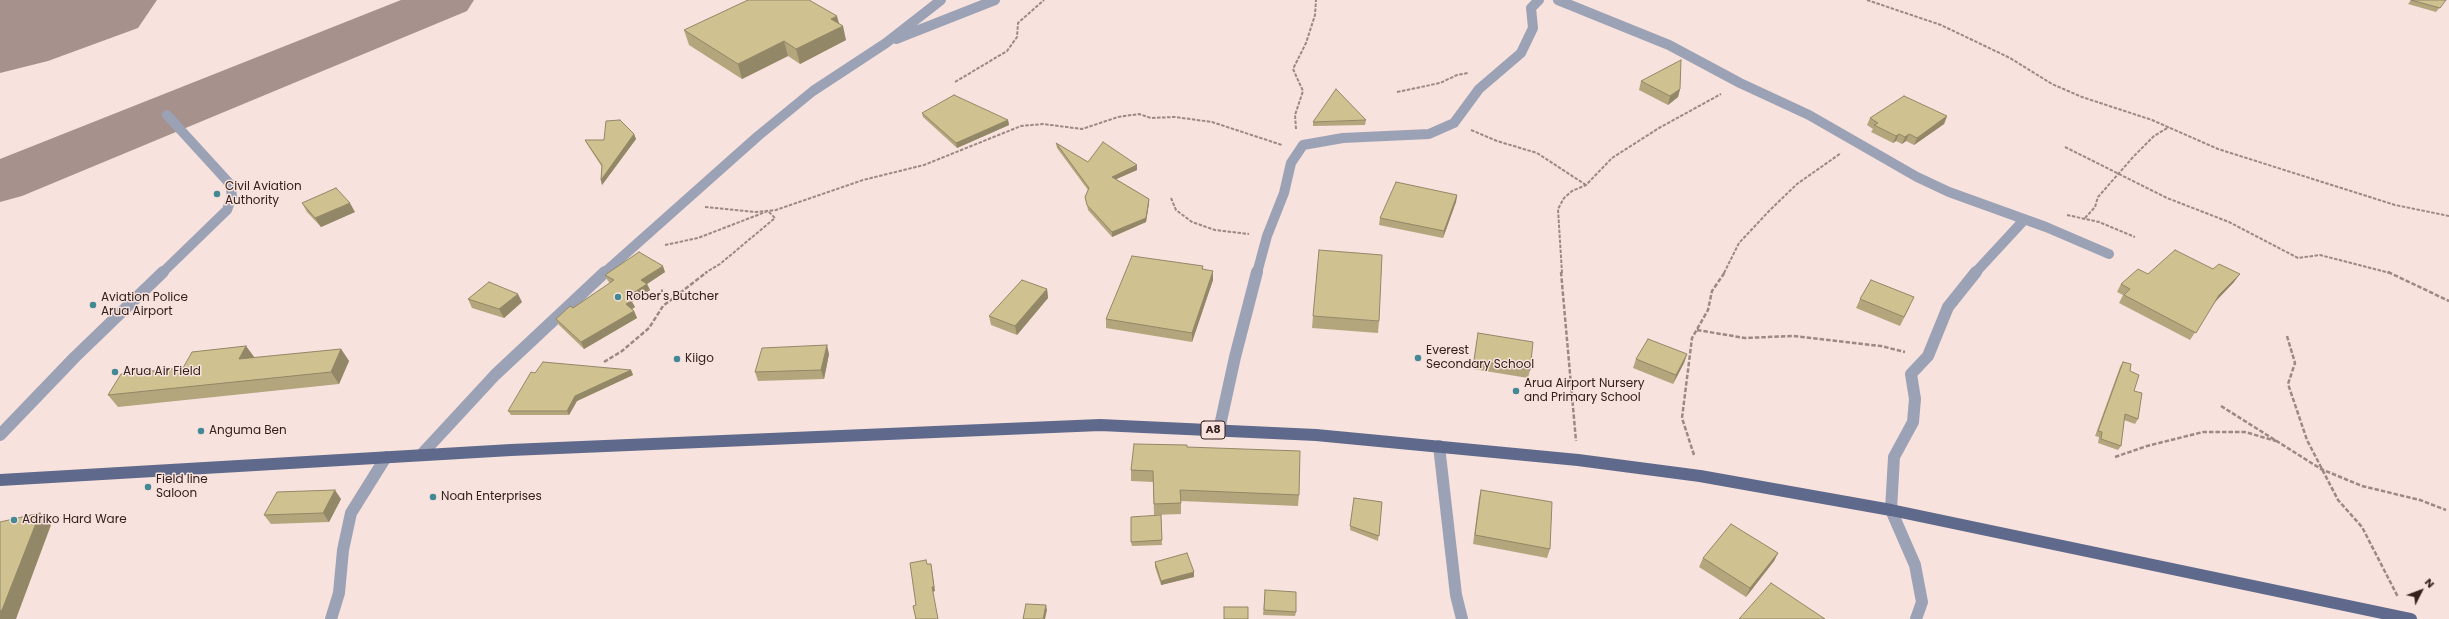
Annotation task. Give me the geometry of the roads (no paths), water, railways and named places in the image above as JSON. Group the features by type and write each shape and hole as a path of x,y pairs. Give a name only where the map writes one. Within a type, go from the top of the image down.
{"main road":[{"name":"A8","path":"0,480 420,455 1100,426 1316,435 1578,460 1700,476 1891,510 2410,619"}],"street":[{"path":"420,455 495,375 569,304 758,136 813,91 886,43 941,0"},
{"path":"886,43 996,0"},
{"path":"1219,430 1235,357 1267,236 1284,193 1291,164 1301,149 1343,138 1428,134 1454,123 1478,90 1500,72 1526,45 1534,21 1530,13 1539,0"},
{"path":"1558,0 1611,24 1655,38 1740,83 1787,103 1949,192 2109,254"},
{"path":"0,435 75,357 227,210 232,196 230,184 167,115"},
{"path":"1916,619 1922,602 1915,565 1891,510 1894,457 1912,422 1915,399 1911,374 1928,356 1948,307 1978,269 2024,220"},
{"path":"1439,446 1456,595 1462,619"},
{"path":"331,619 339,592 343,550 351,513 386,457"}],"place":[{"name":"Civil Aviation Authority","path":"217,194"},
{"name":"Rober's Butcher","path":"618,297"},
{"name":"Aviation Police Arua Airport","path":"93,305"},
{"name":"Everest Secondary School","path":"1418,358"},
{"name":"Kiigo","path":"677,359"},
{"name":"Arua Air Field","path":"115,372"},
{"name":"Arua Airport Nursery and Primary School","path":"1516,391"},
{"name":"Anguma Ben","path":"201,431"},
{"name":"Field line Saloon","path":"148,487"},
{"name":"Noah Enterprises","path":"433,497"},
{"name":"Adriko Hard Ware","path":"14,520"}]}
